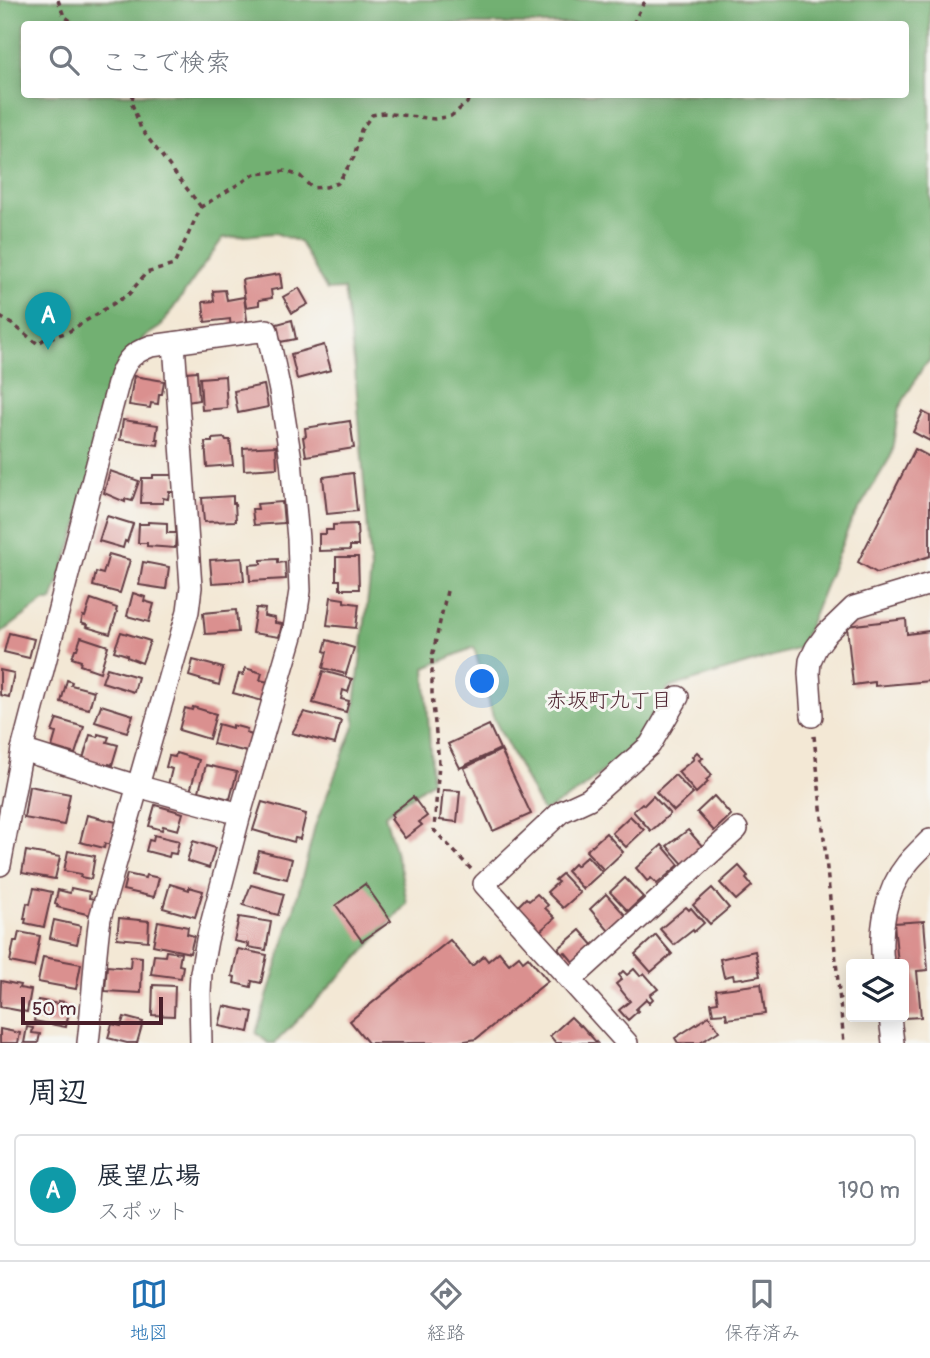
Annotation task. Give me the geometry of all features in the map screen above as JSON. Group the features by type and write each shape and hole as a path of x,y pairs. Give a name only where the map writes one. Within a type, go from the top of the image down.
{"street":[{"path":"0,865 22,750 120,376 126,362 137,351 151,346 267,330 291,460 300,591 294,629 212,919 201,973 201,1043"},
{"path":"88,1043 94,954 100,918 188,611 191,587 174,342"},
{"path":"812,716 810,662 827,633 854,607 930,584"},
{"path":"627,1043 484,884 561,812 589,799 650,745 678,697"},
{"path":"22,750 137,786 240,814"},
{"path":"571,980 737,829"},
{"path":"882,959 883,925 895,883 906,864 930,841"},
{"path":"891,1022 893,1043"}],"path":[{"path":"58,0 64,16 71,21"},
{"path":"634,21 648,0"},
{"path":"133,98 132,104 141,129 201,207"},
{"path":"0,317 38,344 68,332 129,293 146,273 174,265 201,207 255,174 285,171 300,176 312,188 338,183 355,157 361,130 372,115 383,113 435,119 451,116 467,103 469,98"},
{"path":"446,591 432,657 432,694 439,763 434,830 484,884"},
{"path":"812,716 844,1043"}],"green space":[{"path":"0,0 930,0 930,360 899,408 891,456 850,524 800,648 668,688 642,739 579,791 543,812 493,717 474,647 425,668 432,781 385,815 407,903 359,957 275,1043 268,1043 256,1033 295,906 315,826 355,724 354,713 371,571 355,369 344,289 327,290 300,242 275,233 223,238 160,327 143,338 52,601 44,601 0,634"}],"building":[{"path":"280,274 282,288 271,290 272,298 259,300 259,305 246,307 242,280"},
{"path":"299,288 308,304 292,313 283,297"},
{"path":"225,290 227,300 244,297 248,327 231,330 230,319 205,322 203,302 214,301 213,291"},
{"path":"292,320 296,339 280,342 277,324"},
{"path":"324,345 331,370 297,379 291,354"},
{"path":"197,371 199,400 187,402 185,372"},
{"path":"134,376 164,381 158,404 151,403 150,408 129,405"},
{"path":"225,376 227,408 202,410 200,378"},
{"path":"264,385 268,407 238,413 234,391"},
{"path":"923,412 930,416 930,441 913,432"},
{"path":"123,420 158,425 158,445 120,440"},
{"path":"350,421 354,448 306,456 303,437 306,436 305,428"},
{"path":"225,438 230,440 233,465 207,467 205,442"},
{"path":"276,446 277,468 244,470 243,448"},
{"path":"915,449 930,457 930,556 877,573 858,562"},
{"path":"110,471 139,481 132,501 125,499 125,502 104,493"},
{"path":"353,473 357,511 327,514 323,477"},
{"path":"153,475 175,475 175,492 169,492 168,499 163,498 163,503 141,503 142,478 153,478"},
{"path":"233,496 236,521 204,522 202,498"},
{"path":"282,502 284,523 254,525 252,509 258,509 257,504"},
{"path":"107,516 133,524 123,548 99,541"},
{"path":"167,523 167,533 176,533 175,548 138,543 139,524"},
{"path":"357,524 358,546 350,546 350,550 319,551 319,534 333,530 333,525"},
{"path":"109,554 130,560 120,593 93,586 96,572 103,574"},
{"path":"336,557 358,557 359,589 340,589 340,580 336,580"},
{"path":"242,558 244,581 212,583 210,560"},
{"path":"278,559 278,563 285,562 286,579 250,581 249,565 261,564 261,560"},
{"path":"143,562 169,567 166,589 139,585"},
{"path":"133,593 154,604 149,622 127,616"},
{"path":"331,597 359,604 356,628 327,625"},
{"path":"91,599 117,608 110,634 81,623"},
{"path":"256,608 265,609 264,616 275,618 275,623 282,624 279,637 252,633"},
{"path":"236,610 238,632 205,634 203,613"},
{"path":"906,619 907,634 930,631 930,681 875,686 875,682 853,685 847,626"},
{"path":"121,632 150,641 142,663 114,651"},
{"path":"9,633 34,639 29,658 4,652"},
{"path":"81,637 108,646 100,672 80,665 81,661 72,658"},
{"path":"327,640 354,648 346,674 323,668"},
{"path":"193,660 223,668 219,685 189,676"},
{"path":"107,668 138,677 134,692 102,682"},
{"path":"245,668 262,673 260,680 268,682 263,701 233,693 239,674 243,675"},
{"path":"0,670 14,673 9,697 0,695"},
{"path":"323,671 352,679 348,692 343,690 341,699 349,701 346,712 313,703"},
{"path":"67,680 72,682 71,685 94,691 89,709 61,702"},
{"path":"101,705 133,715 127,732 95,722"},
{"path":"193,707 216,714 209,739 179,730 185,708 192,710"},
{"path":"304,712 341,721 335,744 292,733"},
{"path":"57,719 84,727 75,754 52,747 56,733 52,732"},
{"path":"218,724 247,729 246,733 252,735 248,752 213,744"},
{"path":"489,725 500,749 460,768 448,744"},
{"path":"98,734 109,737 107,742 118,745 112,765 109,764 107,768 83,759 90,735 98,737"},
{"path":"501,750 531,814 493,831 464,768"},
{"path":"697,752 703,758 699,760 712,775 696,793 678,772 694,759 692,757"},
{"path":"176,753 199,760 190,791 168,785 172,769 166,767 169,756 175,757"},
{"path":"206,765 237,772 230,799 199,791"},
{"path":"675,775 693,794 674,811 656,792"},
{"path":"29,786 70,794 64,825 24,818"},
{"path":"443,790 460,791 457,822 440,820"},
{"path":"653,796 670,814 651,831 633,811"},
{"path":"714,796 731,815 714,831 697,812"},
{"path":"413,797 427,816 419,822 422,825 405,838 391,819 391,814"},
{"path":"262,802 306,814 300,839 295,838 294,842 253,830"},
{"path":"155,805 183,813 178,830 163,826 162,830 149,826"},
{"path":"87,815 116,822 110,845 105,843 104,848 80,842"},
{"path":"630,816 644,830 626,847 612,833"},
{"path":"688,830 703,847 684,865 667,846"},
{"path":"606,833 623,852 604,870 586,851"},
{"path":"154,835 179,841 176,854 170,853 169,857 146,851 149,840 153,841"},
{"path":"193,841 215,848 209,868 187,861"},
{"path":"662,845 679,865 657,884 651,878 647,881 636,868"},
{"path":"26,851 60,857 55,879 22,873"},
{"path":"68,851 95,856 91,879 64,871"},
{"path":"259,851 292,859 287,879 254,871"},
{"path":"587,856 602,872 583,889 567,871"},
{"path":"739,866 752,886 736,900 720,883"},
{"path":"127,874 159,878 154,897 123,890"},
{"path":"562,874 580,893 563,908 547,892"},
{"path":"625,878 643,897 628,911 610,892"},
{"path":"170,884 203,891 195,917 163,908"},
{"path":"365,884 391,921 362,941 336,905"},
{"path":"251,885 284,894 278,915 243,905"},
{"path":"34,888 52,892 44,927 25,923 27,903 30,904"},
{"path":"71,888 90,892 89,898 94,899 91,915 57,907 55,904 58,890 70,893"},
{"path":"712,888 729,908 710,924 693,905"},
{"path":"537,894 548,905 545,908 555,918 540,931 518,906 526,898 529,901"},
{"path":"606,894 626,916 609,931 590,909"},
{"path":"686,907 689,910 691,908 704,923 674,945 660,929"},
{"path":"239,917 271,922 266,950 234,941"},
{"path":"119,918 149,921 148,941 117,938"},
{"path":"54,920 81,926 77,944 50,938"},
{"path":"158,921 188,927 187,934 194,936 190,953 153,945"},
{"path":"924,921 928,970 917,971 921,1017 909,1018 909,959 898,959 894,923"},
{"path":"580,930 594,946 574,963 565,952 562,954 558,949"},
{"path":"19,932 40,936 34,967 10,962 14,941 17,941"},
{"path":"656,935 672,954 651,972 635,954"},
{"path":"450,940 472,966 484,956 488,961 499,952 509,964 519,956 523,961 528,957 548,981 476,1039 454,1043 368,1043 350,1021"},
{"path":"238,949 267,955 261,983 252,981 251,987 234,983 235,977 232,976"},
{"path":"166,951 181,953 181,978 151,974 154,955 165,956"},
{"path":"755,951 760,976 743,979 734,979 733,975 724,977 720,959"},
{"path":"131,956 142,957 141,993 105,991 107,966 130,968"},
{"path":"43,957 81,964 76,989 38,982"},
{"path":"634,969 640,976 644,973 658,989 650,995 653,999 649,1003 647,999 628,1020 619,1010 630,1001 616,984 622,979 619,975 623,971 627,975"},
{"path":"1,981 31,990 27,1012 0,1007"},
{"path":"761,984 765,1014 727,1019 726,1013 713,1014 711,1003 718,1002 716,990"},
{"path":"153,985 175,986 174,1016 152,1015"},
{"path":"38,1000 58,1004 58,1001 65,1002 65,1005 70,1006 66,1027 34,1021"},
{"path":"224,1006 253,1012 249,1032 219,1026"},
{"path":"709,1016 719,1031 700,1043 678,1043 675,1038"},
{"path":"124,1017 143,1022 137,1043 108,1038 112,1024 121,1026"},
{"path":"571,1017 597,1043 556,1043 550,1036"},
{"path":"27,1027 33,1028 32,1033 40,1034 38,1043 24,1043"},
{"path":"0,1029 20,1033 18,1043 0,1043"}],"place":[{"name":"展望広場","path":"48,350"}],"district":[{"name":"赤坂町九丁目","path":"609,700"}]}
